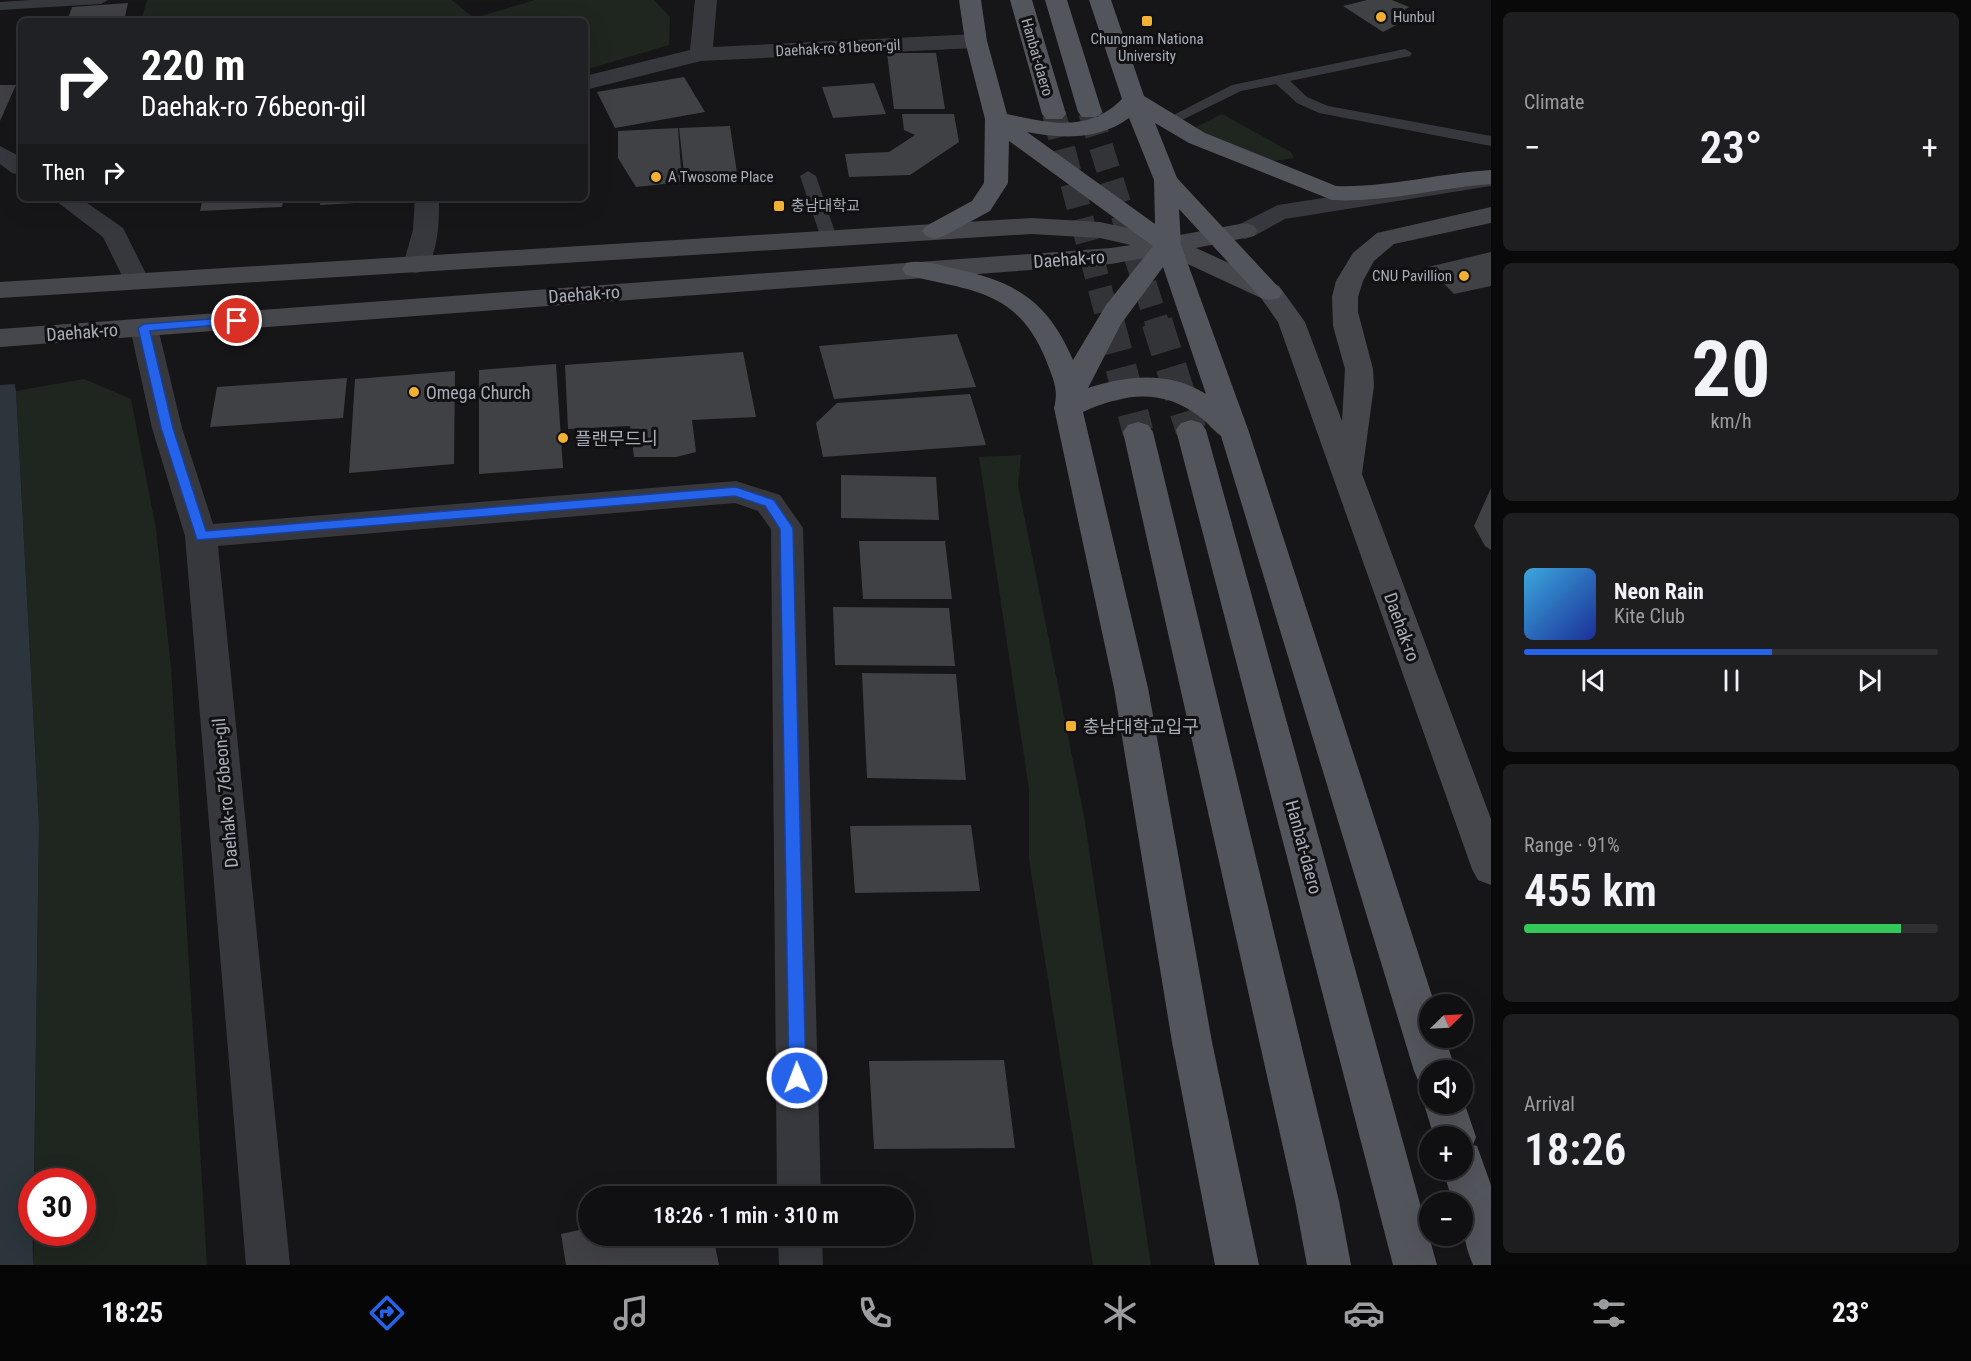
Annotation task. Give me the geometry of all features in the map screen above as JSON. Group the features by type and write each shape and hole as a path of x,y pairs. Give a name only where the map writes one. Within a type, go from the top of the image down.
{"main road":[{"path":"935,231 981,206 996,183 997,119 976,41 970,0"},
{"name":"Hanbat-daero","path":"1021,0 1054,114"},
{"name":"Hanbat-daero","path":"1056,0 1090,112"},
{"path":"1100,0 1134,100 1166,180 1168,245 1233,432 1310,667 1432,1060"},
{"path":"997,119 1046,130 1078,131 1109,123 1124,113 1134,100"},
{"path":"1134,100 1167,122 1213,146 1332,193 1353,194 1449,180 1491,178"},
{"path":"997,119 1056,167 1168,245"},
{"path":"1166,180 1270,292"},
{"path":"1070,399 1112,312 1128,289 1168,245"},
{"path":"915,269 970,279 1002,292 1030,310 1056,350 1070,399 1131,688 1192,1042 1237,1265"},
{"path":"1070,399 1151,384 1185,392 1212,409 1233,432"},
{"name":"Hanbat-daero","path":"1191,430 1415,1265"},
{"path":"1138,432 1317,1201 1329,1265"},
{"path":"1468,1180 1491,1254"}],"street":[{"path":"701,54 706,0"},
{"name":"Daehak-ro 81beon-gil","path":"588,82 701,54 976,41"},
{"path":"0,141 18,140"},
{"path":"0,153 18,166"},
{"path":"1245,231 1278,213 1491,178"},
{"path":"1168,245 1245,231 1295,231 1491,198"},
{"path":"68,201 114,232 136,280"},
{"path":"416,265 426,230 428,201"},
{"path":"1347,478 1360,386 1344,319 1346,286 1354,270 1372,246 1386,238 1491,215"},
{"name":"Daehak-ro","path":"0,290 1031,226 1100,230 1168,245 1270,292 1291,322 1491,869"},
{"name":"Daehak-ro","path":"0,338 1111,256 1168,245"},
{"name":"Daehak-ro 76beon-gil","path":"144,328 167,428 201,536 268,1265"},
{"path":"201,536 736,492 769,503 787,528 799,1186"},
{"path":"800,1246 801,1265"}],"lane":[{"path":"0,6 101,0"},
{"path":"1167,122 1220,95 1277,78 1405,53"},
{"path":"1277,78 1302,100 1324,110 1491,141"},
{"path":"808,176 829,238"}],"shaded area":[{"path":"147,0 452,0 474,18 142,18"},
{"path":"535,0 654,0 670,17 669,45 588,69 588,18 474,18"},
{"path":"1222,114 1291,152 1294,158 1265,162 1194,128"},
{"path":"0,312 16,391 39,824 34,1168 18,1168 18,1246 33,1246 33,1265 0,1265"},
{"path":"84,379 131,399 156,529 171,667 207,1265 33,1265 34,1246 96,1246 96,1168 34,1168 39,824 16,391"},
{"path":"1021,455 1018,485 1084,816 1151,1265 1093,1265 1029,859 1029,789 979,457"}],"pier":[{"path":"0,309 3,312 18,384 0,385"}],"building":[{"name":"Hunbul","path":"1367,0 1392,0 1409,7 1396,15 1406,20 1383,32 1343,6"},
{"path":"128,3 125,18 68,18 72,7"},
{"path":"887,53 936,53 945,109 894,109"},
{"path":"684,77 705,112 615,128 597,92"},
{"path":"874,83 886,114 833,118 822,87"},
{"path":"0,85 16,85 0,121"},
{"path":"902,114 954,114 959,142 910,175 849,177 845,154 889,152 915,135 904,130"},
{"path":"730,126 738,180 685,182 679,128"},
{"path":"678,128 682,182 636,187 618,158 618,131"},
{"path":"120,201 169,201 120,203"},
{"path":"202,201 283,201 282,207 200,211"},
{"path":"321,201 391,201 320,205"},
{"name":"CNU Pavillion","path":"1491,252 1491,286 1454,294 1428,267"},
{"path":"957,334 976,387 834,399 819,346"},
{"path":"743,352 756,417 692,420 696,452 676,457 634,457 630,426 568,429 565,365"},
{"path":"556,364 563,468 479,474 479,370"},
{"path":"455,371 454,464 349,473 355,379"},
{"path":"347,378 343,418 210,427 217,387"},
{"path":"970,394 986,445 823,457 816,423 837,403"},
{"path":"841,475 936,477 939,520 841,518"},
{"path":"1491,488 1491,550 1485,546 1474,526"},
{"path":"859,541 945,541 952,599 863,599"},
{"path":"833,607 949,608 955,666 835,665"},
{"path":"862,673 956,674 966,780 867,778"},
{"path":"971,825 980,891 855,893 850,826"},
{"path":"1004,1060 1015,1148 874,1149 869,1061"},
{"path":"578,1230 578,1246 715,1246 719,1265 566,1265 561,1234"}],"tunnel":[{"path":"1090,112 1157,323"},
{"path":"1054,114 1109,323"},
{"path":"1109,322 1138,432"},
{"path":"1157,322 1191,430"}],"place":[{"name":"Hunbul","path":"1381,17"},
{"name":"Chungnam Nationa University","path":"1147,21"},
{"name":"A Twosome Place","path":"656,177"},
{"name":"충남대학교","path":"779,206"},
{"name":"CNU Pavillion","path":"1464,276"},
{"name":"Omega Church","path":"414,392"},
{"name":"플랜무드니","path":"563,438"},
{"name":"충남대학교입구","path":"1071,726"}],"route":[{"path":"237,321 144,328 167,428 201,536 736,492 769,503 787,528 797,1078"}]}
